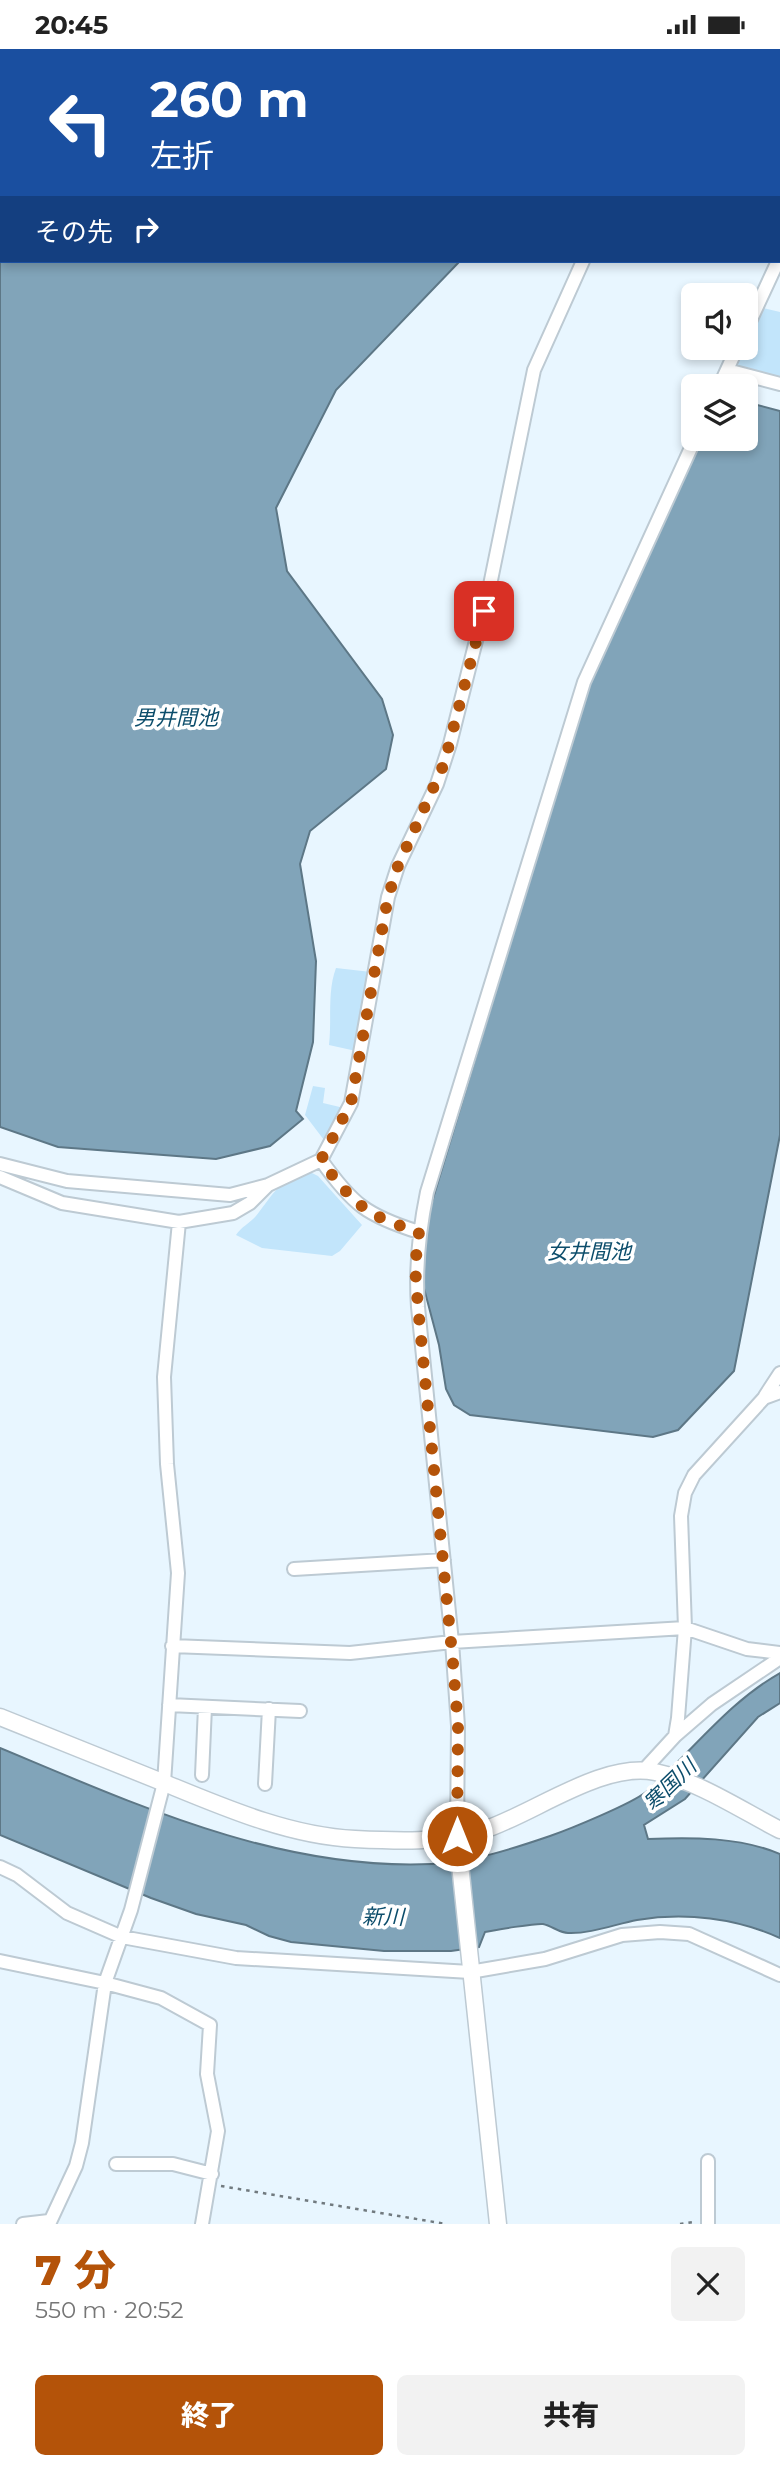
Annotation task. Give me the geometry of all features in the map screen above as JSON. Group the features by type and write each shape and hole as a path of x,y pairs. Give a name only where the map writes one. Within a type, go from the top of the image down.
{"street":[{"path":"0,1164 67,1181 230,1195 268,1185 321,1160 351,1103 388,897 398,866 437,785 450,744 490,585 534,370 582,263"},
{"path":"758,304 777,263"},
{"path":"725,374 732,360"},
{"path":"727,370 780,384"},
{"path":"498,2224 458,1841 458,1726 452,1642 415,1266 419,1232 431,1179 584,682 690,451"},
{"path":"321,1160 357,1205 387,1222 419,1232"},
{"path":"0,1177 62,1203 179,1221 233,1213 250,1203 268,1185"},
{"path":"23,2224 49,2223 76,2166 82,2143 105,1983 131,1910 163,1788 178,1573 167,1464 164,1377 179,1221"},
{"path":"675,1736 685,1628 681,1516 685,1493 694,1475 764,1398 780,1373"},
{"path":"764,1398 780,1392"},
{"path":"294,1569 444,1560"},
{"path":"172,1646 349,1653 452,1642 685,1628 747,1650 780,1656"},
{"path":"648,1772 675,1736 712,1704 780,1656"},
{"path":"169,1705 300,1711"},
{"path":"202,1776 205,1707"},
{"path":"265,1784 269,1709"},
{"path":"0,1717 163,1788 252,1817 305,1831 353,1839 458,1841 594,1781 629,1771 648,1772 697,1788 780,1830"},
{"path":"0,1867 17,1875 67,1913 122,1937 236,1958 469,1966 545,1959 622,1935 660,1932 689,1934 780,1975"},
{"path":"0,1961 161,1998 210,2025 207,2074 218,2131 212,2179 202,2224"},
{"path":"708,2161 708,2224"},
{"path":"116,2164 173,2164 212,2179"}],"path":[{"path":"212,2179 446,2224"}],"shaded area":[{"path":"759,307 780,312 780,380 730,369 734,360 758,360"},
{"path":"336,968 371,972 356,1051 329,1045 331,996"},
{"path":"313,1086 325,1088 323,1103 344,1108 324,1140 305,1115"},
{"path":"310,1172 318,1176 362,1225 340,1251 332,1256 262,1248 236,1235 256,1216 278,1188"}],"water":[{"name":"男井間池","path":"0,263 458,263 336,390 276,508 287,571 382,699 393,735 386,769 310,831 300,864 316,961 313,1042 296,1111 303,1119 270,1146 216,1159 58,1147 0,1127"},
{"name":"女井間池","path":"758,405 780,411 780,1135 734,1371 678,1430 653,1437 470,1415 454,1405 446,1389 439,1345 421,1277 425,1225 587,688 651,542 696,451 758,451"},
{"path":"780,1673 780,1703 758,1717 685,1799 644,1825 648,1839 698,1838 732,1841 780,1854 780,1938 728,1921 673,1917 637,1920 576,1933 565,1933 543,1924 506,1928 485,1932 479,1947 451,1951 384,1951 291,1942 269,1936 246,1925 196,1914 151,1898 0,1835 0,1748 157,1812 265,1845 320,1857 375,1863 432,1864 477,1858 559,1833 638,1797 663,1777 743,1699"}],"route":[{"path":"457,1836 458,1726 418,1307 415,1266 419,1232 387,1222 357,1205 321,1160 351,1103 388,897 398,866 437,785 484,611"}],"water label":[{"name":"寒国川","path":"670,1785"},
{"name":"新川","path":"383,1917"}]}
